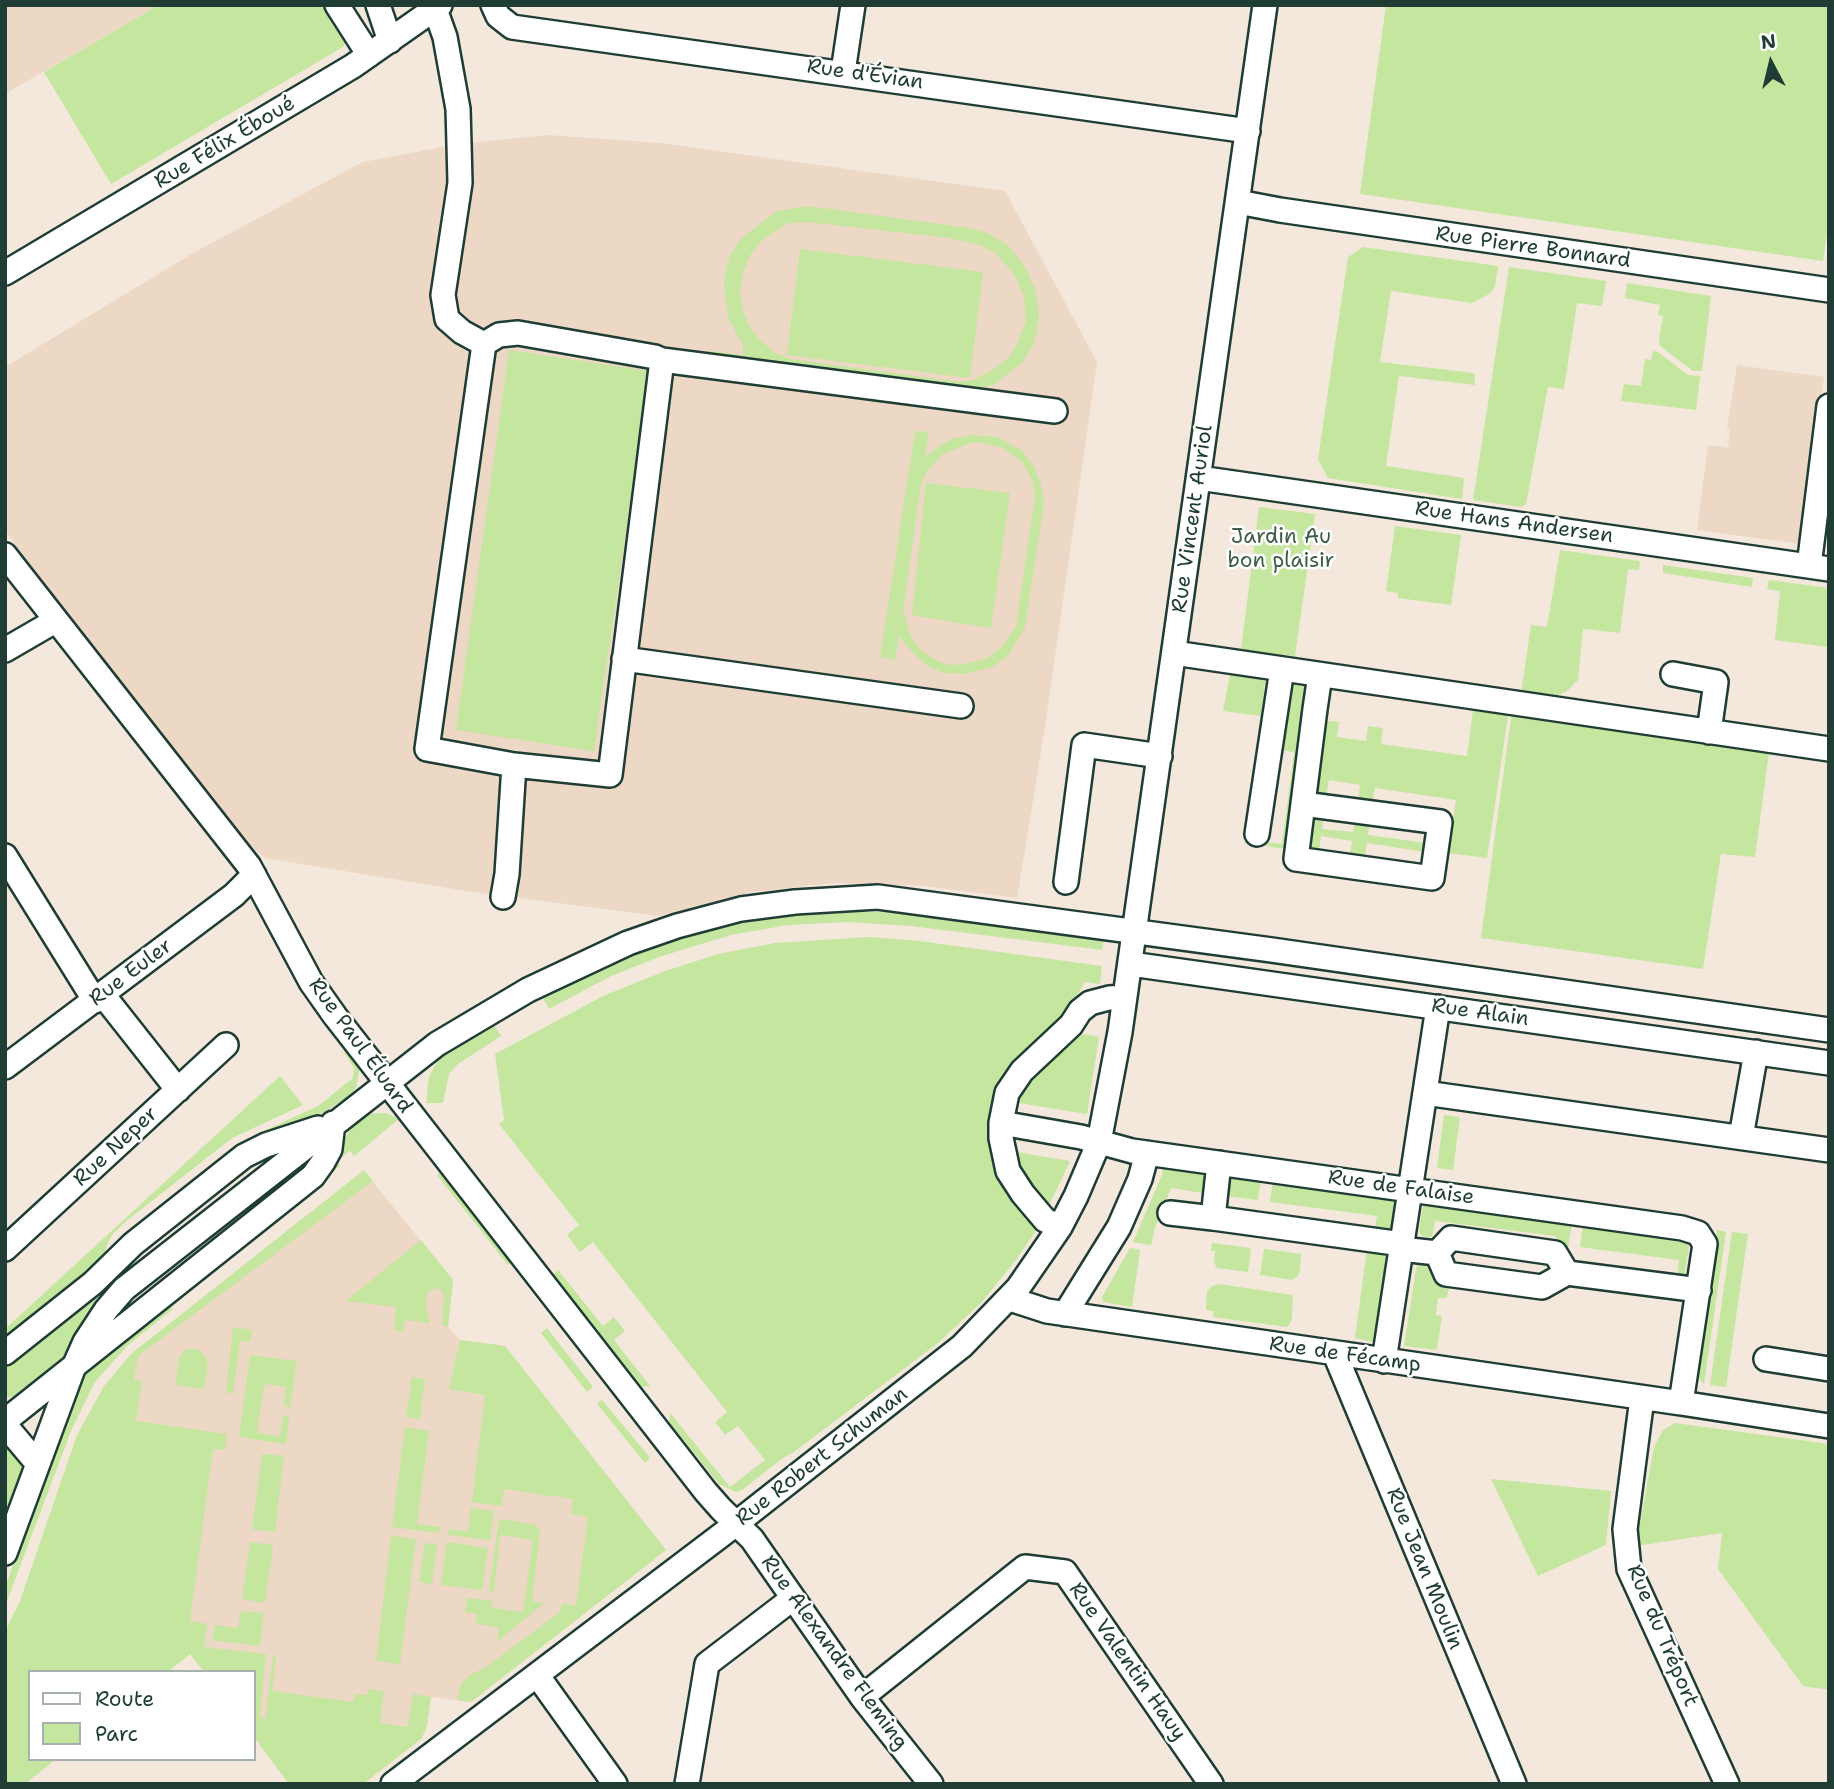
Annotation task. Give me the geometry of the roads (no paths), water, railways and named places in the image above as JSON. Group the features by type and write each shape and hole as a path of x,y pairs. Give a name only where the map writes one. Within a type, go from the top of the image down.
{"street":[{"path":"337,5 369,55"},
{"path":"378,5 390,41"},
{"name":"Rue d'Évian","path":"493,5 498,16 512,27 1248,131"},
{"path":"843,72 853,5"},
{"name":"Rue Vincent Auriol","path":"1120,1032 1265,5"},
{"path":"438,7 455,97 460,183 443,295 447,319 462,332 484,344"},
{"name":"Rue Félix Éboué","path":"5,273 369,55 438,7"},
{"name":"Rue Pierre Bonnard","path":"1238,202 1829,290"},
{"path":"484,344 499,335 518,333 656,356 662,360 1055,411"},
{"path":"484,344 428,750 514,765 610,775 662,360"},
{"path":"1819,567 1829,406"},
{"name":"Rue Hans Andersen","path":"1199,478 1819,567"},
{"name":"Rue Paul Éluard","path":"5,555 249,866 311,982 386,1083 706,1492 735,1523"},
{"path":"5,650 55,621"},
{"path":"1174,653 1829,749"},
{"path":"624,659 961,706"},
{"path":"1257,834 1282,669"},
{"path":"1303,804 1440,822 1432,878 1296,859 1303,804 1320,674"},
{"path":"1673,674 1716,682 1709,732"},
{"path":"1066,882 1084,745 1160,756"},
{"path":"503,897 514,765"},
{"path":"5,856 99,998 178,1090"},
{"name":"Rue Euler","path":"5,1067 234,895 254,875"},
{"path":"5,1353 93,1283 133,1244 244,1156 266,1145 333,1124 437,1044 528,990 628,943 677,926 741,909 796,902 878,897 1829,1030"},
{"name":"Rue Alain","path":"1131,964 1829,1063"},
{"path":"1060,1227 1045,1220 1008,1171 1003,1155 1001,1124 1007,1093 1022,1070 1071,1024 1080,1011 1090,1003 1125,997"},
{"path":"1384,1361 1438,1007"},
{"name":"Rue Robert Schuman","path":"393,1784 936,1368 1010,1299 1060,1227 1099,1142 1120,1032"},
{"name":"Rue Neper","path":"5,1249 226,1045"},
{"path":"1741,1137 1756,1052"},
{"path":"1425,1093 1829,1150"},
{"path":"37,1463 5,1423 313,1176 330,1149 333,1124"},
{"name":"Rue de Falaise","path":"1001,1124 1147,1153 1693,1230 1705,1244 1699,1290"},
{"path":"1065,1314 1119,1227 1140,1179 1147,1153"},
{"path":"1213,1217 1219,1163"},
{"path":"1170,1213 1213,1217 1437,1253"},
{"path":"1437,1253 1451,1238 1555,1253 1567,1273"},
{"path":"1437,1253 1446,1274 1542,1287 1567,1273 1699,1290 1681,1403"},
{"name":"Rue de Fécamp","path":"1010,1299 1037,1309 1065,1314 1829,1426"},
{"name":"Rue Jean Moulin","path":"1335,1354 1514,1784"},
{"path":"1766,1359 1829,1369"},
{"path":"5,1553 73,1369"},
{"name":"Rue du Tréport","path":"1642,1398 1625,1528 1629,1569 1727,1784"},
{"name":"Rue Alexandre Fleming","path":"735,1523 752,1539 862,1697 931,1784"},
{"name":"Rue Valentin Hauy","path":"862,1697 1025,1567 1065,1572 1212,1784"},
{"path":"687,1784 707,1664 792,1600"},
{"path":"537,1675 615,1784"}],"park label":[{"name":"Jardin Au bon plaisir","path":"1281,550"}]}
